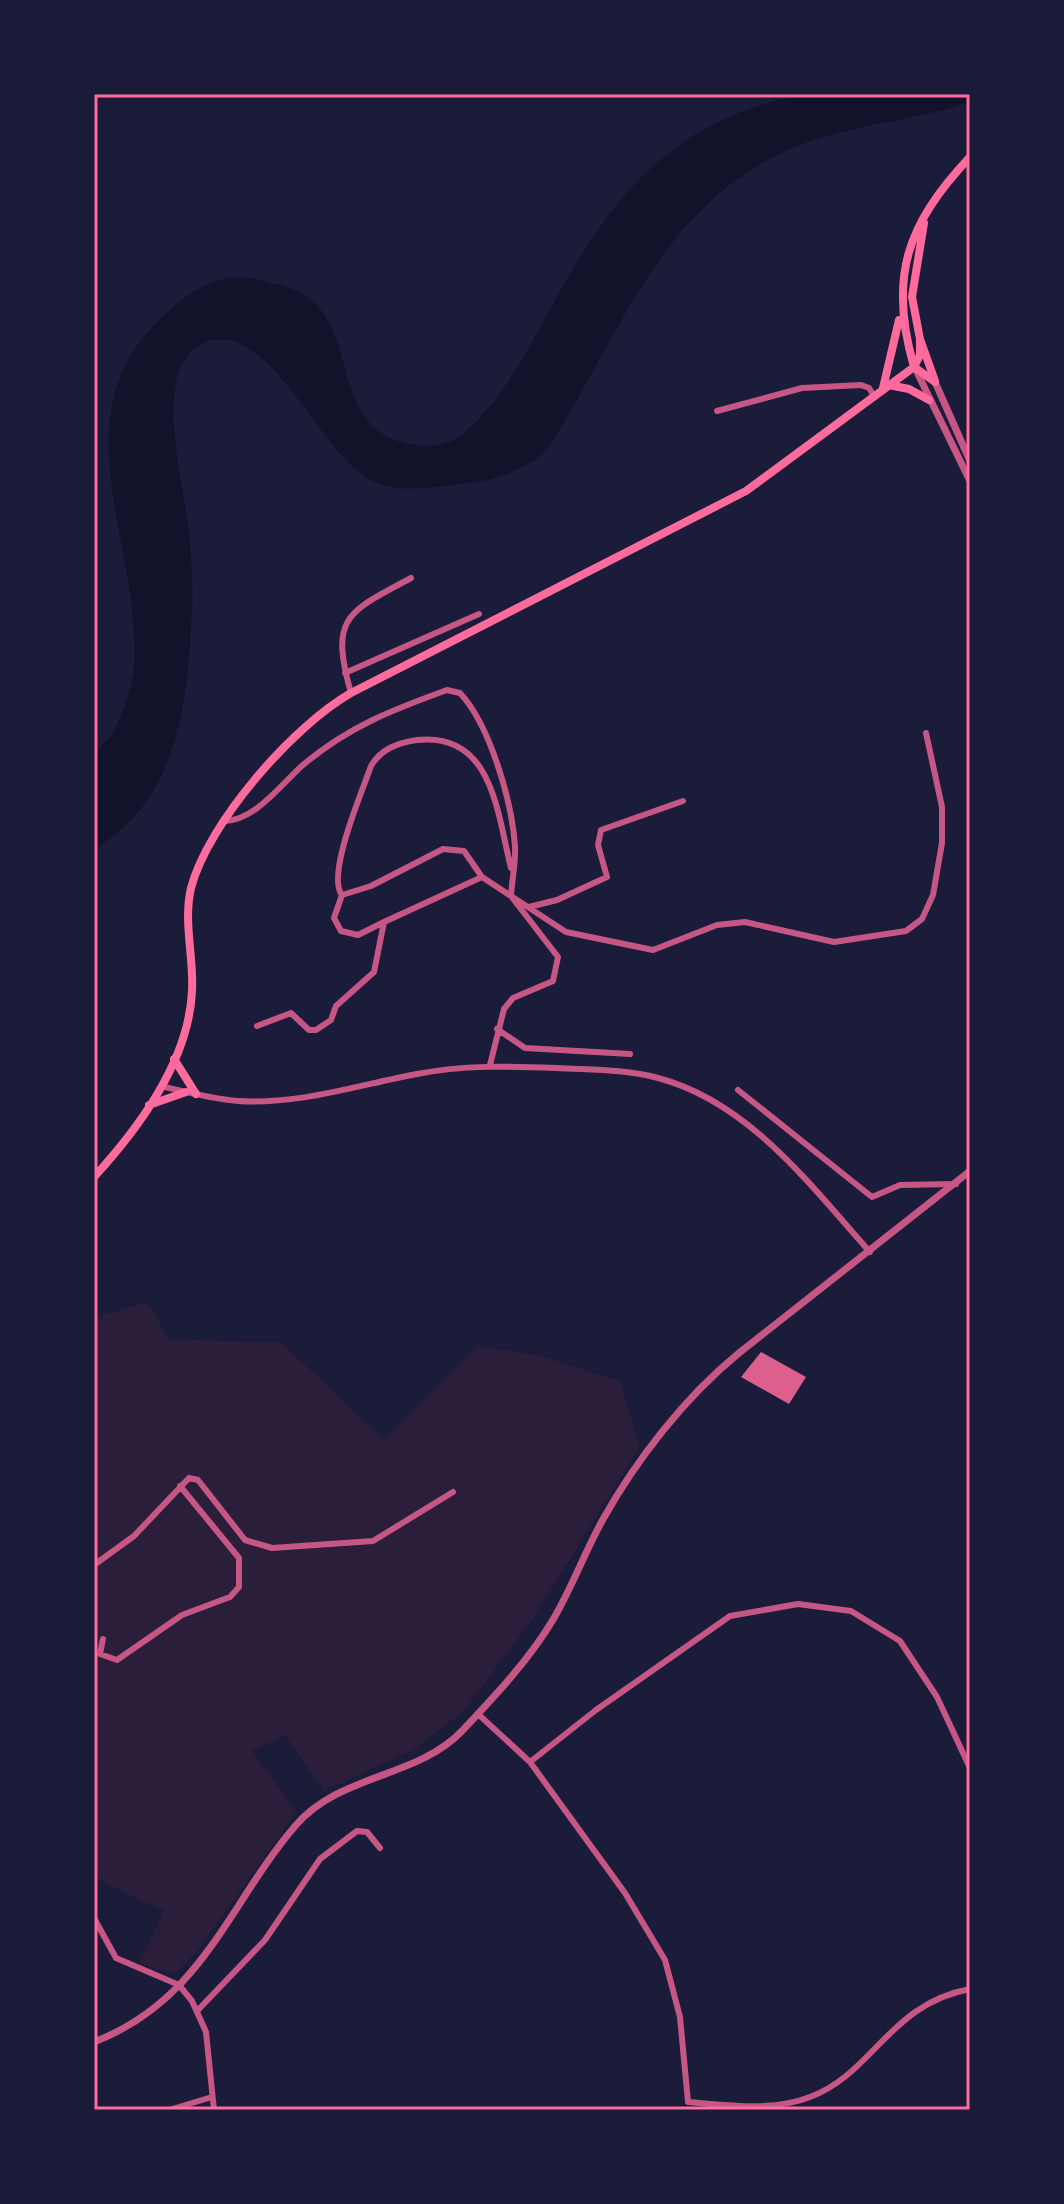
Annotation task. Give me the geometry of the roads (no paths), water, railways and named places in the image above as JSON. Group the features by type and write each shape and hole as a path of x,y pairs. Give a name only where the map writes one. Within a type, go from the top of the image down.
{"main road":[{"path":"886,387 896,343 910,242 970,157"},
{"path":"924,220 912,297 920,339 935,382"},
{"path":"900,300 914,367 935,382"},
{"path":"94,1177 149,1105 174,1059 191,1003 190,891 197,870 225,821 298,732 351,693 746,491 914,367 920,355 920,339"},
{"path":"886,387 909,389 929,400"},
{"path":"174,1059 196,1094"},
{"path":"149,1105 186,1092"}],"street":[{"path":"914,367 970,481"},
{"path":"935,382 970,461"},
{"path":"717,411 802,388 861,385 869,388 874,396"},
{"path":"351,693 345,673 342,638 352,611 411,578"},
{"path":"345,673 479,614"},
{"path":"225,821 245,817 305,764 358,725 452,690 466,700 486,734 510,814 515,847 511,896 526,920 554,950 558,970 553,981 513,998 504,1009 490,1065"},
{"path":"342,895 371,886 443,849 464,851 482,877 566,932 653,950 717,925 745,922 834,942 906,931 922,919 933,895 942,843 942,807 926,733"},
{"path":"482,877 358,935 341,931 334,918 342,895 337,884 338,865 371,766 385,749 428,739 458,744 479,764 491,790 512,871"},
{"path":"529,907 557,900 607,877 598,845 601,830 683,801"},
{"path":"257,1026 286,1013 296,1014 312,1031 331,1020 336,1006 374,972 384,922"},
{"path":"497,1029 525,1048 630,1054"},
{"path":"161,1086 236,1101 290,1100 422,1073 490,1065 632,1073 658,1078 703,1095 748,1125 783,1155 870,1252"},
{"path":"738,1090 872,1197 877,1198 900,1185 956,1184"},
{"path":"94,2042 150,2011 179,1985 216,1942 306,1814 357,1785 435,1754 478,1714 553,1619 601,1524 653,1445 724,1366 970,1171"},
{"path":"94,1565 134,1536 180,1486 195,1478 245,1540 272,1548 373,1541 453,1492"},
{"path":"103,1639 100,1654 117,1660 182,1615 230,1597 239,1587 239,1558 180,1486"},
{"path":"530,1762 596,1710 730,1616 798,1604 851,1611 900,1641 937,1697 970,1768"},
{"path":"478,1714 530,1762 625,1893 665,1960 680,2017 688,2102 759,2105 812,2097 832,2084 924,2004 943,1994 970,1989"},
{"path":"198,2010 265,1940 320,1859 338,1842 351,1833 363,1831 380,1848"},
{"path":"94,1918 116,1958 179,1985 198,2010 209,2047 214,2110"},
{"path":"169,2110 212,2097"}]}
